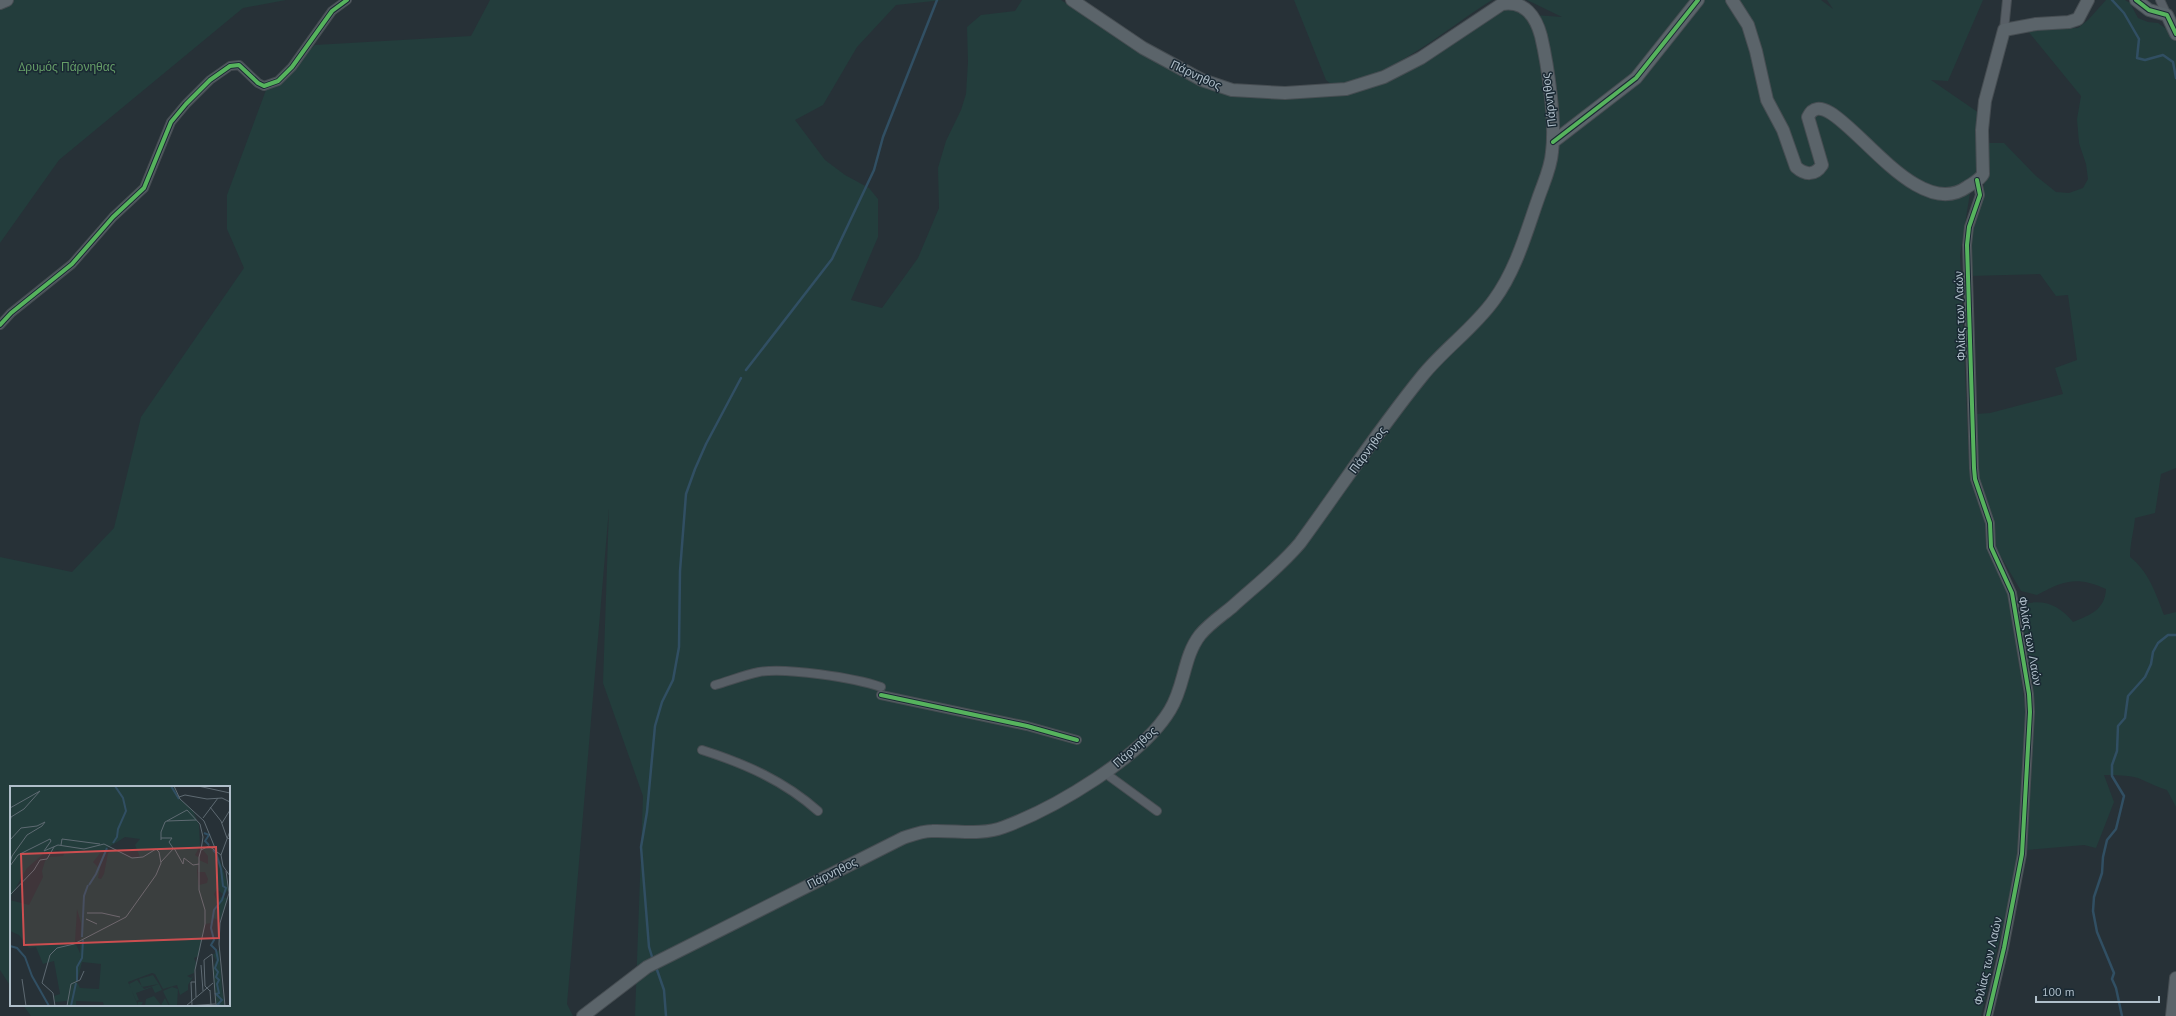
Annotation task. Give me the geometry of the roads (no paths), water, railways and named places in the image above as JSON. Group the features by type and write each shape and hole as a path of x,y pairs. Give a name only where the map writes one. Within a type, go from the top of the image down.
{"main road":[{"path":"0,3 7,0"},
{"name":"Πάρνηθος","path":"583,1016 647,967 903,838 924,832 978,832 998,829 1044,807 1105,773 1146,739 1170,710 1180,689 1189,653 1204,630 1289,556 1422,376 1479,319 1494,300 1506,280 1520,250 1550,164 1553,142 1552,114 1540,34 1532,13 1527,8 1517,3 1504,3 1421,58 1372,81 1346,89 1285,94 1232,90 1202,80 1143,48 1072,0"},
{"path":"1553,142 1636,78 1698,0"},
{"path":"1732,0 1748,25 1756,51 1767,100 1783,130 1796,167 1808,174 1816,172 1822,165 1808,117 1814,110 1830,112 1842,120 1884,162 1915,186 1932,192 1951,194 1963,191 1982,176 1984,171 1982,130 1985,101 2004,30 2036,24 2069,22 2078,19 2088,0"},
{"path":"2136,0 2141,6 2166,15 2176,34"},
{"path":"2172,1016 2176,978"}],"street":[{"path":"0,325 11,313 72,264 113,217 144,188 171,122 186,104 210,80 230,66 239,65 258,83 264,86 278,81 292,67 332,11 346,0"},
{"path":"2004,30 2007,0"},
{"path":"2160,0 2166,15"},
{"name":"Φιλίας των Λαών","path":"1977,180 1980,194 1970,227 1967,246 1975,479 1990,522 1991,547 2012,593 2029,694 2030,712 2022,854 2004,948 1988,1016"},
{"path":"715,685 760,672 778,671 862,680 881,691 1027,726 1077,740"},
{"path":"702,750 757,770 779,782 818,811"},
{"path":"1105,773 1157,810"}],"waterway":[{"path":"746,370 832,259 874,170 883,137 937,0"},
{"path":"2112,0 2124,13 2139,39 2137,58 2145,60 2163,55 2173,62 2176,78"},
{"path":"653,960 649,947 641,847 647,812 655,726 662,702 673,680 679,647 680,571 686,494 706,444 741,378"},
{"path":"2122,1016 2116,988 2112,979 2114,973 2097,932 2093,911 2094,897 2102,873 2103,857 2107,840 2116,829 2124,796 2112,776 2112,765 2117,751 2118,726 2125,718 2128,696 2145,677 2151,664 2153,652 2158,643 2168,635 2176,635"},
{"path":"656,967 664,990 666,1016"}],"park label":[{"name":"Δρυμός Πάρνηθας","path":"67,67"}]}
